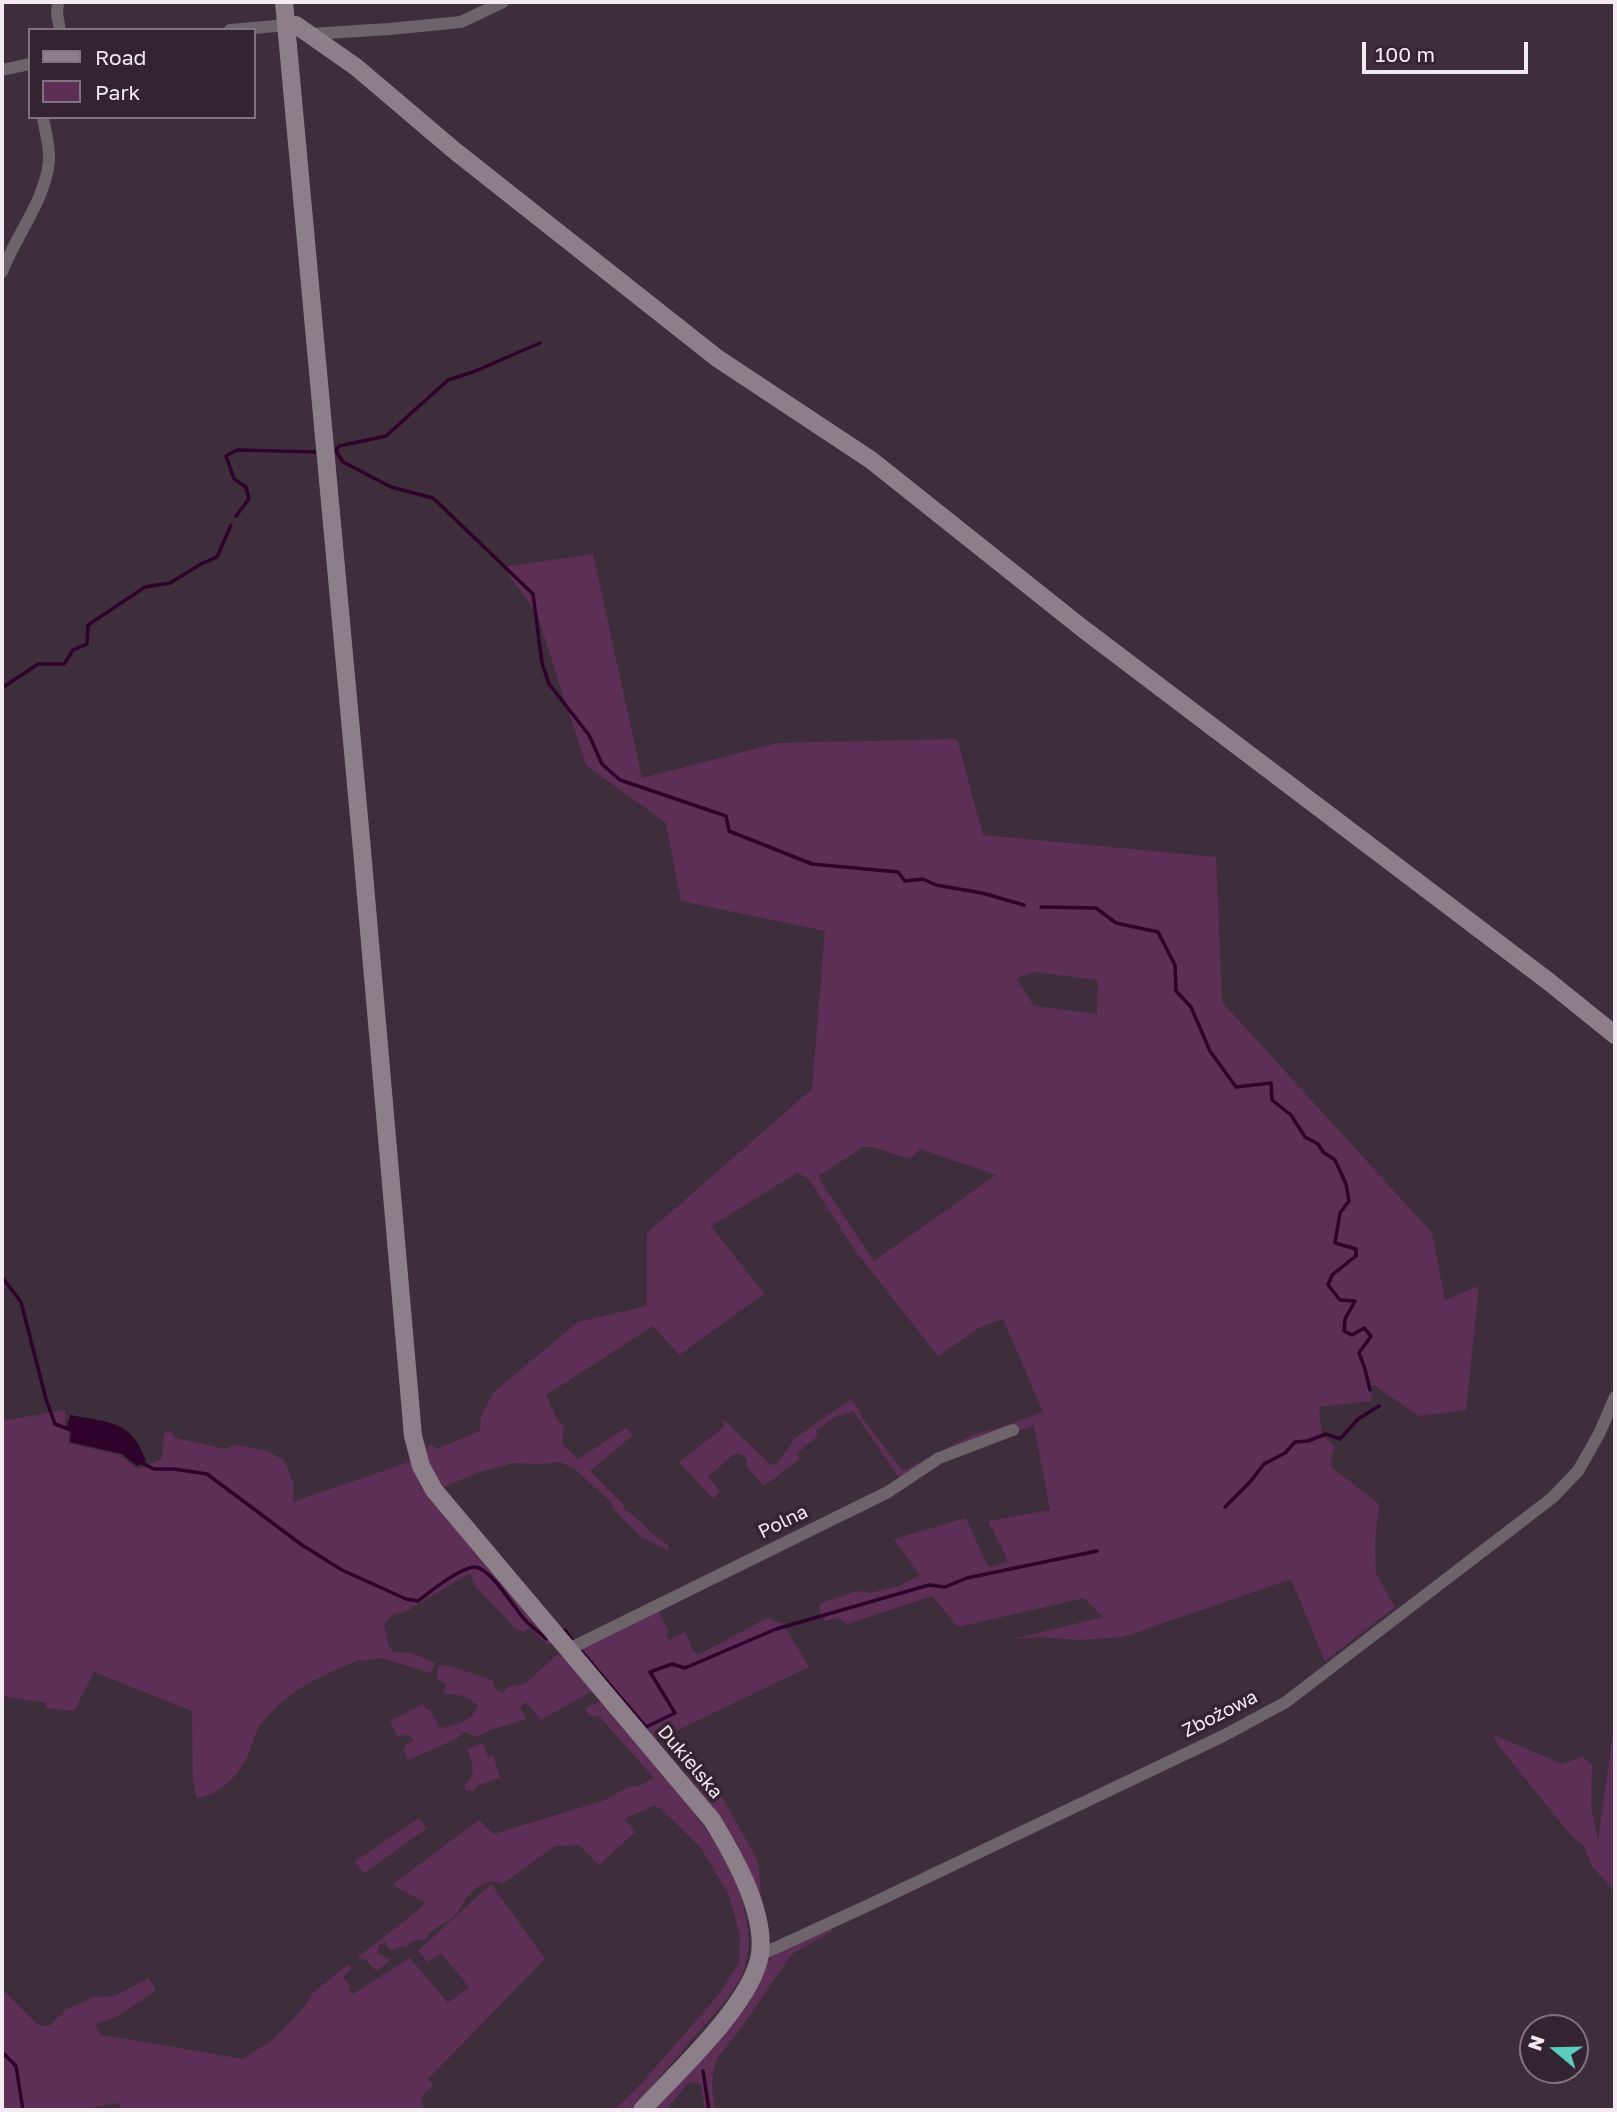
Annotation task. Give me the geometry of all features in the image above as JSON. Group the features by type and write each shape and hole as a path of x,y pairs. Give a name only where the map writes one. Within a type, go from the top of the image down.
{"main road":[{"name":"Dukielska","path":"284,2 413,1436 421,1466 434,1490 712,1820 745,1881 760,1937 760,1955 749,1984 737,2004 721,2025 642,2110"},
{"path":"287,25 296,25 311,34 356,67 455,151 718,358 871,460 1091,635 1526,964 1615,1035"}],"street":[{"path":"58,2 60,28"},
{"path":"311,34 461,22 503,2"},
{"path":"253,28 287,25"},
{"path":"2,69 28,64"},
{"path":"2,272 10,251 39,198 46,173 49,160 43,119"},
{"name":"Zbożowa","path":"760,1955 1213,1741 1286,1702 1552,1498 1578,1471 1599,1434 1615,1397"},
{"name":"Polna","path":"569,1649 888,1492 939,1458 1013,1430"}],"green space":[{"path":"593,554 642,778 778,743 957,739 983,835 1216,857 1222,1002 1432,1233 1445,1300 1479,1286 1466,1410 1419,1416 1372,1384 1371,1401 1319,1407 1322,1436 1335,1446 1331,1458 1332,1468 1379,1504 1375,1542 1376,1574 1395,1607 1325,1661 1291,1579 1123,1637 1078,1640 1040,1637 1013,1639 1103,1617 1084,1598 958,1627 932,1596 847,1624 839,1618 825,1621 819,1610 821,1603 858,1591 870,1593 899,1586 920,1575 894,1539 966,1518 987,1565 991,1567 1008,1560 988,1521 1050,1510 1034,1425 900,1479 853,1411 833,1418 816,1430 818,1436 797,1453 800,1459 764,1486 747,1467 747,1459 734,1454 708,1477 720,1491 713,1499 679,1462 724,1427 723,1419 771,1465 777,1464 795,1438 851,1399 901,1469 905,1470 972,1435 1043,1412 1003,1319 980,1327 938,1356 857,1253 808,1178 797,1173 711,1226 764,1294 679,1355 653,1326 546,1395 558,1421 564,1427 562,1444 578,1459 626,1428 633,1435 590,1471 623,1504 624,1509 668,1545 669,1551 640,1536 617,1513 610,1501 575,1469 560,1462 514,1463 480,1472 443,1487 429,1464 426,1449 431,1445 437,1449 480,1431 481,1416 493,1393 578,1322 647,1306 647,1233 812,1089 825,931 681,901 666,823 586,765 537,614 503,567","holes":["1035,972 1098,980 1097,1014 1034,1006 1016,978","863,1147 872,1147 910,1159 920,1149 996,1175 874,1261 819,1179 820,1175"]},
{"path":"65,1410 68,1443 119,1455 138,1469 162,1459 164,1433 172,1432 175,1438 225,1449 235,1445 265,1450 284,1460 293,1482 293,1502 412,1461 478,1551 480,1558 516,1597 552,1643 548,1645 529,1628 523,1632 515,1628 476,1587 470,1573 405,1612 392,1615 384,1625 389,1647 394,1652 411,1653 435,1663 431,1673 381,1658 361,1659 322,1676 285,1699 265,1719 235,1776 214,1793 197,1798 193,1781 192,1711 94,1672 74,1711 45,1708 46,1703 2,1696 2,1421"},
{"path":"657,1609 669,1632 666,1634 669,1640 685,1632 698,1655 769,1617 774,1622 782,1622 809,1667 657,1740 582,1648"},
{"path":"557,1655 564,1656 594,1690 541,1720 526,1702 520,1708 527,1719 490,1730 477,1737 464,1732 456,1739 408,1760 403,1750 407,1744 414,1741 410,1735 397,1736 390,1721 423,1704 430,1710 439,1727 443,1728 468,1719 478,1706 459,1695 445,1694 443,1691 447,1684 437,1680 438,1665 450,1666 492,1680 495,1688 502,1693 510,1686 525,1684"},
{"path":"602,1701 679,1792 705,1828 728,1866 743,1904 749,1941 742,1975 731,1993 629,2110 614,2110 642,2083 720,1993 739,1962 740,1935 729,1895 701,1848 660,1808 653,1806 624,1819 635,1832 599,1865 579,1845 555,1846 502,1884 489,1882 476,1889 452,1918 434,1929 426,1939 415,1940 405,1947 392,1950 387,1947 386,1941 379,1946 377,1952 390,1960 378,1970 365,1959 358,1957 425,1902 392,1885 479,1820 494,1834 605,1800 628,1787 639,1786 654,1778 600,1717 588,1715 586,1707"},
{"path":"1615,1719 1615,1892 1592,1866 1584,1846 1569,1833 1492,1734 1562,1764 1583,1757 1592,1765 1591,1807 1598,1841"},
{"path":"483,1743 488,1757 493,1755 500,1778 479,1783 474,1791 465,1790 465,1784 473,1771 467,1749"},
{"path":"698,1770 721,1796 758,1861 764,1929 753,1882 740,1848 716,1810 687,1775"},
{"path":"419,1818 427,1828 365,1873 354,1862"},
{"path":"491,1884 545,1959 428,2079 433,2085 421,2097 424,2110 120,2110 119,2103 75,2110 2,2110 2,1989 38,2025 49,2026 67,2009 94,1997 115,1996 148,1978 156,1990 118,2016 98,2023 96,2026 102,2035 243,2059 272,2040 304,2007 313,1993 347,1965 352,1968 343,1976 351,1988 348,1990 353,1994 410,1958 448,2003 469,1987 441,1953 428,1962 418,1951"},
{"path":"829,1927 832,1931 792,1954 718,2057 713,2070 715,2110 705,2110 701,2084 689,2082 666,2110 652,2110 769,1959 782,1949"}],"shaded area":[{"path":"70,1415 107,1422 126,1430 140,1447 146,1461 137,1466 122,1454 70,1442 71,1432 67,1426"}],"waterway":[{"path":"540,343 448,380 386,436 339,446 336,451 343,462 391,487 433,498 533,594 542,663 549,684 589,735 602,764 620,780 726,816 729,831 812,864 898,872 905,881 923,879 936,885 982,893 1024,905"},
{"path":"236,516 249,499 246,487 234,479 226,456 237,450 315,452"},
{"path":"2,688 38,664 64,664 73,650 87,644 88,625 145,587 170,583 217,557 231,525"},
{"path":"1041,907 1096,908 1116,923 1158,932 1175,965 1176,991 1191,1007 1210,1051 1236,1087 1271,1083 1272,1100 1291,1115 1305,1137 1318,1144 1323,1152 1335,1160 1346,1184 1349,1201 1340,1213 1335,1243 1356,1249 1356,1256 1332,1275 1328,1285 1340,1300 1355,1301 1345,1319 1344,1331 1352,1335 1364,1328 1371,1336 1359,1353 1370,1390"},
{"path":"2,1277 21,1302 55,1424 76,1432"},
{"path":"1225,1507 1264,1464 1285,1453 1295,1442 1308,1441 1326,1434 1340,1439 1358,1419 1379,1406"},
{"path":"138,1461 154,1469 207,1474 302,1545 342,1570 406,1599 418,1601 460,1572 474,1567 480,1569 495,1581 526,1621 546,1639"},
{"path":"579,1649 646,1727 675,1713 650,1672 672,1664 685,1668 776,1629 929,1585 945,1587 967,1578 1097,1551"},
{"path":"565,1630 573,1641"},
{"path":"2,2052 16,2066 23,2110"},
{"path":"703,2071 709,2110"}]}
